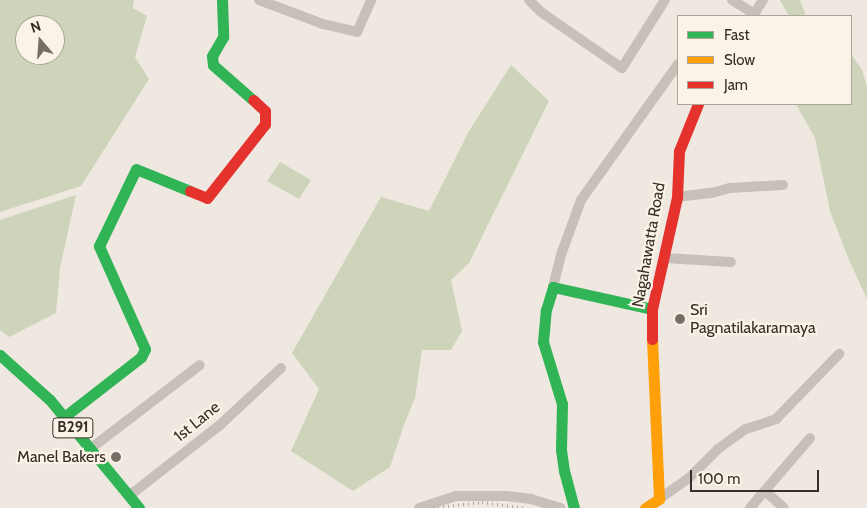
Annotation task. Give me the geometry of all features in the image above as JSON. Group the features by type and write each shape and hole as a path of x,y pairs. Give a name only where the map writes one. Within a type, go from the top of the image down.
{"street":[{"path":"64,417 141,357 145,349 99,246 136,169 207,198 265,124 265,111 213,65 212,56 223,37 222,0"},
{"path":"258,0 324,24 357,32 371,0"},
{"path":"529,0 541,12 622,68 665,0"},
{"path":"732,0 753,15 764,0"},
{"path":"574,508 560,449 562,404 543,342 546,310 562,252 582,200 677,65"},
{"name":"Nagahawatta Road","path":"659,499 652,373 652,309 677,197 679,151 698,105"},
{"path":"677,197 712,193 730,188 783,185"},
{"path":"664,258 730,262"},
{"path":"553,287 652,309"},
{"path":"645,508 688,479 718,450 746,429 776,420 839,354"},
{"name":"B291","path":"0,355 50,400 139,508"},
{"path":"90,449 200,365"},
{"name":"1st Lane","path":"129,496 221,424 281,368"},
{"path":"750,508 810,438"},
{"path":"765,491 784,508"},
{"path":"419,508 456,496 508,496 531,499 561,508"}],"green space":[{"path":"0,0 134,0 133,8 147,16 135,57 149,79 81,186 0,212"},
{"path":"780,0 800,0 806,15 788,15"},
{"path":"852,55 862,70 867,87 867,299 830,211 815,138 797,105 852,105"},
{"path":"511,65 549,101 469,263 451,280 462,331 451,350 422,350 415,398 390,467 353,491 291,451 319,389 292,353 381,197 429,211 469,131"},
{"path":"280,162 311,180 299,199 267,181"},
{"path":"76,195 60,268 56,313 9,337 0,330 0,220"}],"railway":[{"path":"428,508 482,502 527,508"}],"traffic: fast":[{"path":"222,0 223,37 212,56 213,65 253,100"},
{"path":"64,417 141,357 145,349 99,246 136,169 190,191"},
{"path":"574,508 564,471 561,449 562,404 543,342 546,310 553,287 652,309"},
{"path":"0,355 50,400 139,508"}],"traffic: slow":[{"path":"645,508 659,499 652,339"}],"traffic: jam":[{"path":"190,191 207,198 265,124 265,111 253,100"},
{"path":"652,339 652,309 677,197 679,151 698,105"}],"place":[{"name":"Sri Pagnatilakaramaya","path":"680,319"},
{"name":"Manel Bakers","path":"116,457"}]}
